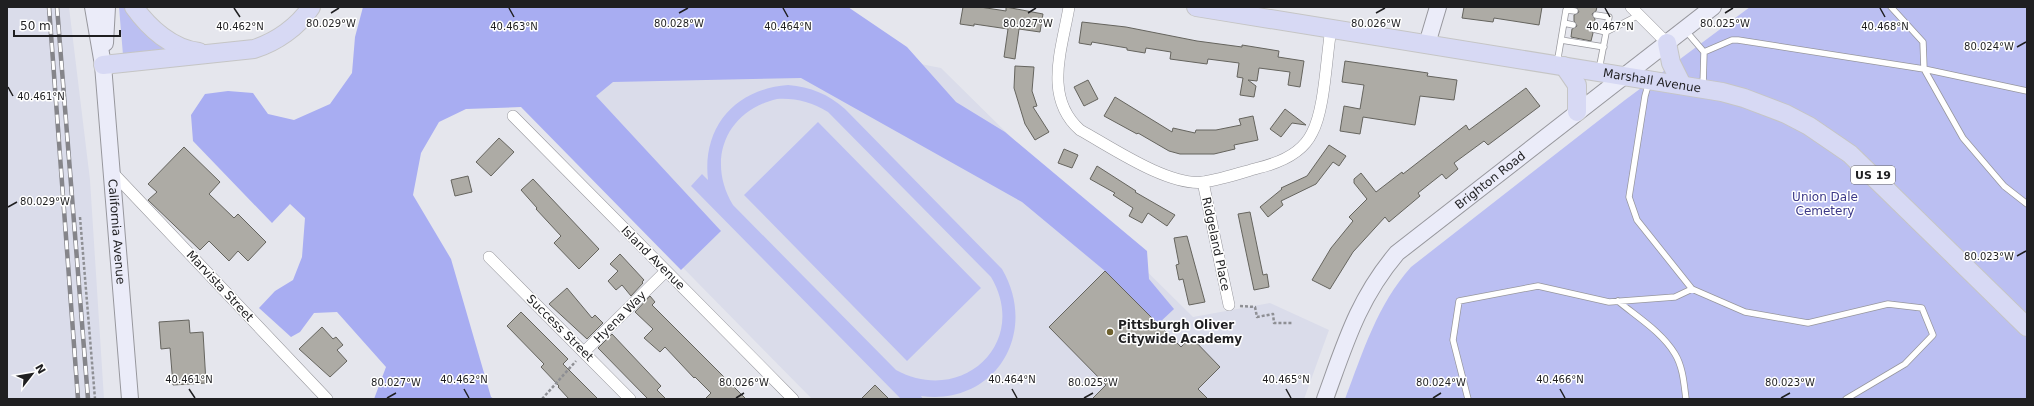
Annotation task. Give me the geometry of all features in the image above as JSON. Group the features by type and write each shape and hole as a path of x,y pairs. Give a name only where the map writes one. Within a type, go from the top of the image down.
{"main road":[{"path":"134,7 152,28 172,43 193,52 218,54"},
{"path":"103,65 243,52 272,42 295,25 311,7"},
{"name":"Marshall Avenue","path":"1196,7 1682,85 1744,98 1786,114 1809,126 1845,150 1866,168 2027,327"},
{"path":"1667,43 1671,64 1682,85"},
{"path":"1561,66 1577,85 1577,112"}],"street":[{"name":"California Avenue","path":"93,7 103,65 130,399"},
{"name":"California Avenue","path":"103,65 107,7"},
{"path":"1069,7 1056,83 1061,104 1073,124 1080,130 1142,165 1176,179 1203,182 1276,163 1295,153 1306,143 1318,118 1331,29"},
{"name":"Brighton Road","path":"1325,399 1360,306 1375,281 1398,253 1713,7"},
{"path":"1427,44 1435,9"},
{"path":"1635,11 1667,43"},
{"name":"Island Avenue","path":"513,116 793,399"},
{"name":"Marvista Street","path":"113,174 327,399"},
{"name":"Ridgeland Place","path":"1203,182 1230,305"},
{"name":"Success Street","path":"489,258 630,399"},
{"name":"Hyena Way","path":"584,352 666,271"}],"lane":[{"path":"1891,7 1923,42 1924,69 1963,138 2004,186 2027,204"},
{"path":"1561,66 1561,40 1566,10 1575,11"},
{"path":"1593,29 1606,32 1635,11"},
{"path":"1596,15 1609,17 1599,72"},
{"path":"1564,23 1573,25"},
{"path":"1685,29 1704,52 1703,89"},
{"path":"1561,40 1604,47"},
{"path":"1704,52 1732,40 1738,40 1924,69 2027,91"},
{"path":"1650,80 1645,96 1630,196 1637,220 1692,289 1745,312 1808,323 1888,304 1922,308 1933,335 1906,364 1846,399"},
{"path":"1468,399 1453,340 1459,300 1538,286 1610,302 1675,297 1692,289"},
{"path":"1618,301 1652,328 1675,354 1683,375 1686,399"}],"path":[{"path":"80,217 95,399"},
{"path":"1230,305 1255,306 1257,317 1272,314 1274,323 1293,323"},
{"name":"Hyena Way","path":"542,399 584,352"}],"shaded area":[{"path":"7,7 69,7 90,180 104,399 7,399"},
{"path":"363,7 848,7 907,47 956,102 1005,132 1147,251 1149,279 1174,309 1158,324 1105,271 1022,202 801,78 613,82 596,96 721,231 681,270 521,107 466,109 439,122 421,153 413,195 451,259 491,397 494,399 374,399 386,367 337,312 314,313 300,332 291,337 259,308 275,291 293,280 302,257 305,218 290,204 272,223 193,141 191,115 205,94 228,91 253,93 268,114 294,120 330,104 352,73 355,37"},
{"path":"629,7 941,68 1193,317 1270,303 1329,330 1304,399 812,399 524,106"}],"green space":[{"path":"119,7 126,7 164,45 165,49 123,55"},
{"name":"Union Dale Cemetery","path":"1750,7 2027,7 2027,399 1345,399 1380,313 1399,282 1411,267 1625,100"},
{"path":"788,85 804,87 826,95 839,104 1002,269 1012,293 1016,317 1012,340 1004,360 989,377 970,389 948,396 921,396 923,399 901,399 691,186 702,174 708,180 708,161 711,143 717,128 726,114 738,103 752,94 769,88","holes":["777,99 803,101 828,112 991,277 1001,301 1002,324 995,345 983,362 965,374 944,380 921,379 896,370 733,205 725,188 721,171 722,155 726,140 734,126 745,114 759,105"]},
{"path":"818,122 981,288 907,361 744,195"}],"building":[{"path":"963,7 980,7 1006,11 1006,7 1043,14 1040,32 1019,29 1015,59 1004,57 1008,29 974,24 974,26 960,24"},
{"path":"1464,7 1542,7 1539,25 1494,18 1493,22 1462,18"},
{"path":"1576,7 1597,7 1596,11 1592,14 1595,19 1594,25 1589,28 1593,33 1591,41 1571,37 1572,29 1577,26 1574,21 1574,15 1579,12"},
{"path":"1082,22 1126,27 1197,41 1242,47 1242,45 1279,51 1278,57 1304,61 1300,87 1288,85 1290,72 1259,68 1257,81 1248,80 1256,86 1254,97 1240,95 1243,78 1237,77 1239,63 1208,59 1207,64 1170,59 1171,52 1146,48 1145,53 1127,50 1127,48 1092,42 1091,45 1079,43"},
{"path":"1345,61 1428,73 1427,76 1457,80 1454,100 1420,96 1415,125 1363,117 1360,134 1340,131 1344,106 1360,109 1364,85 1342,82"},
{"path":"1015,66 1034,67 1032,91 1037,106 1033,107 1049,132 1035,140 1025,124 1014,88"},
{"path":"1088,80 1098,99 1084,106 1074,87"},
{"path":"1526,88 1540,106 1488,145 1484,141 1454,163 1458,169 1446,179 1442,174 1418,193 1420,196 1389,222 1385,217 1353,252 1330,289 1312,280 1331,248 1353,221 1349,217 1367,199 1354,183 1354,179 1361,173 1376,192 1402,172 1403,174 1466,125 1469,130"},
{"path":"1115,97 1172,132 1173,128 1195,133 1196,130 1216,130 1241,125 1239,119 1253,116 1258,140 1234,145 1235,149 1214,154 1180,154 1169,151 1104,116"},
{"path":"1285,109 1306,125 1292,123 1281,137 1270,129"},
{"path":"499,138 514,152 491,176 476,162"},
{"path":"1329,145 1346,156 1339,166 1333,162 1316,184 1281,201 1283,205 1268,217 1260,207 1282,189 1281,188 1307,176"},
{"path":"184,147 220,182 209,194 234,218 238,214 266,242 248,261 238,251 229,261 209,241 200,250 148,200 157,192 148,184"},
{"path":"1064,149 1078,155 1072,168 1058,163"},
{"path":"1097,166 1136,191 1135,192 1175,215 1167,226 1148,213 1142,223 1129,216 1133,208 1113,195 1115,193 1090,179"},
{"path":"468,176 472,192 455,196 451,180"},
{"path":"533,179 599,249 579,269 554,243 561,236 521,190"},
{"path":"1250,212 1263,275 1267,274 1269,287 1254,290 1238,214"},
{"path":"1187,236 1205,302 1189,305 1183,279 1179,280 1176,265 1179,264 1174,238"},
{"path":"620,254 644,280 631,296 622,285 616,290 608,281 618,271 610,264"},
{"name":"Pittsburgh Oliver Citywide Academy","path":"1105,271 1181,347 1191,337 1220,367 1198,389 1208,399 1092,399 1106,385 1049,327"},
{"path":"567,288 592,318 595,315 603,323 587,339 549,304"},
{"path":"650,296 655,302 652,305 746,399 705,399 711,393 695,377 694,378 665,347 660,352 644,338 653,329 635,312"},
{"path":"521,312 568,359 563,364 598,399 569,399 558,387 559,386 541,367 544,364 507,326"},
{"path":"189,320 190,333 203,332 206,383 173,385 170,348 161,349 159,322"},
{"path":"322,327 333,339 336,337 343,345 337,350 347,361 330,377 299,349"},
{"path":"612,334 661,386 657,390 666,399 648,399 598,348"},
{"path":"875,385 889,399 861,399"}],"railway":[{"path":"49,7 78,399"},
{"path":"57,7 88,399"}],"place":[{"name":"Pittsburgh Oliver Citywide Academy","path":"1110,332"}]}
